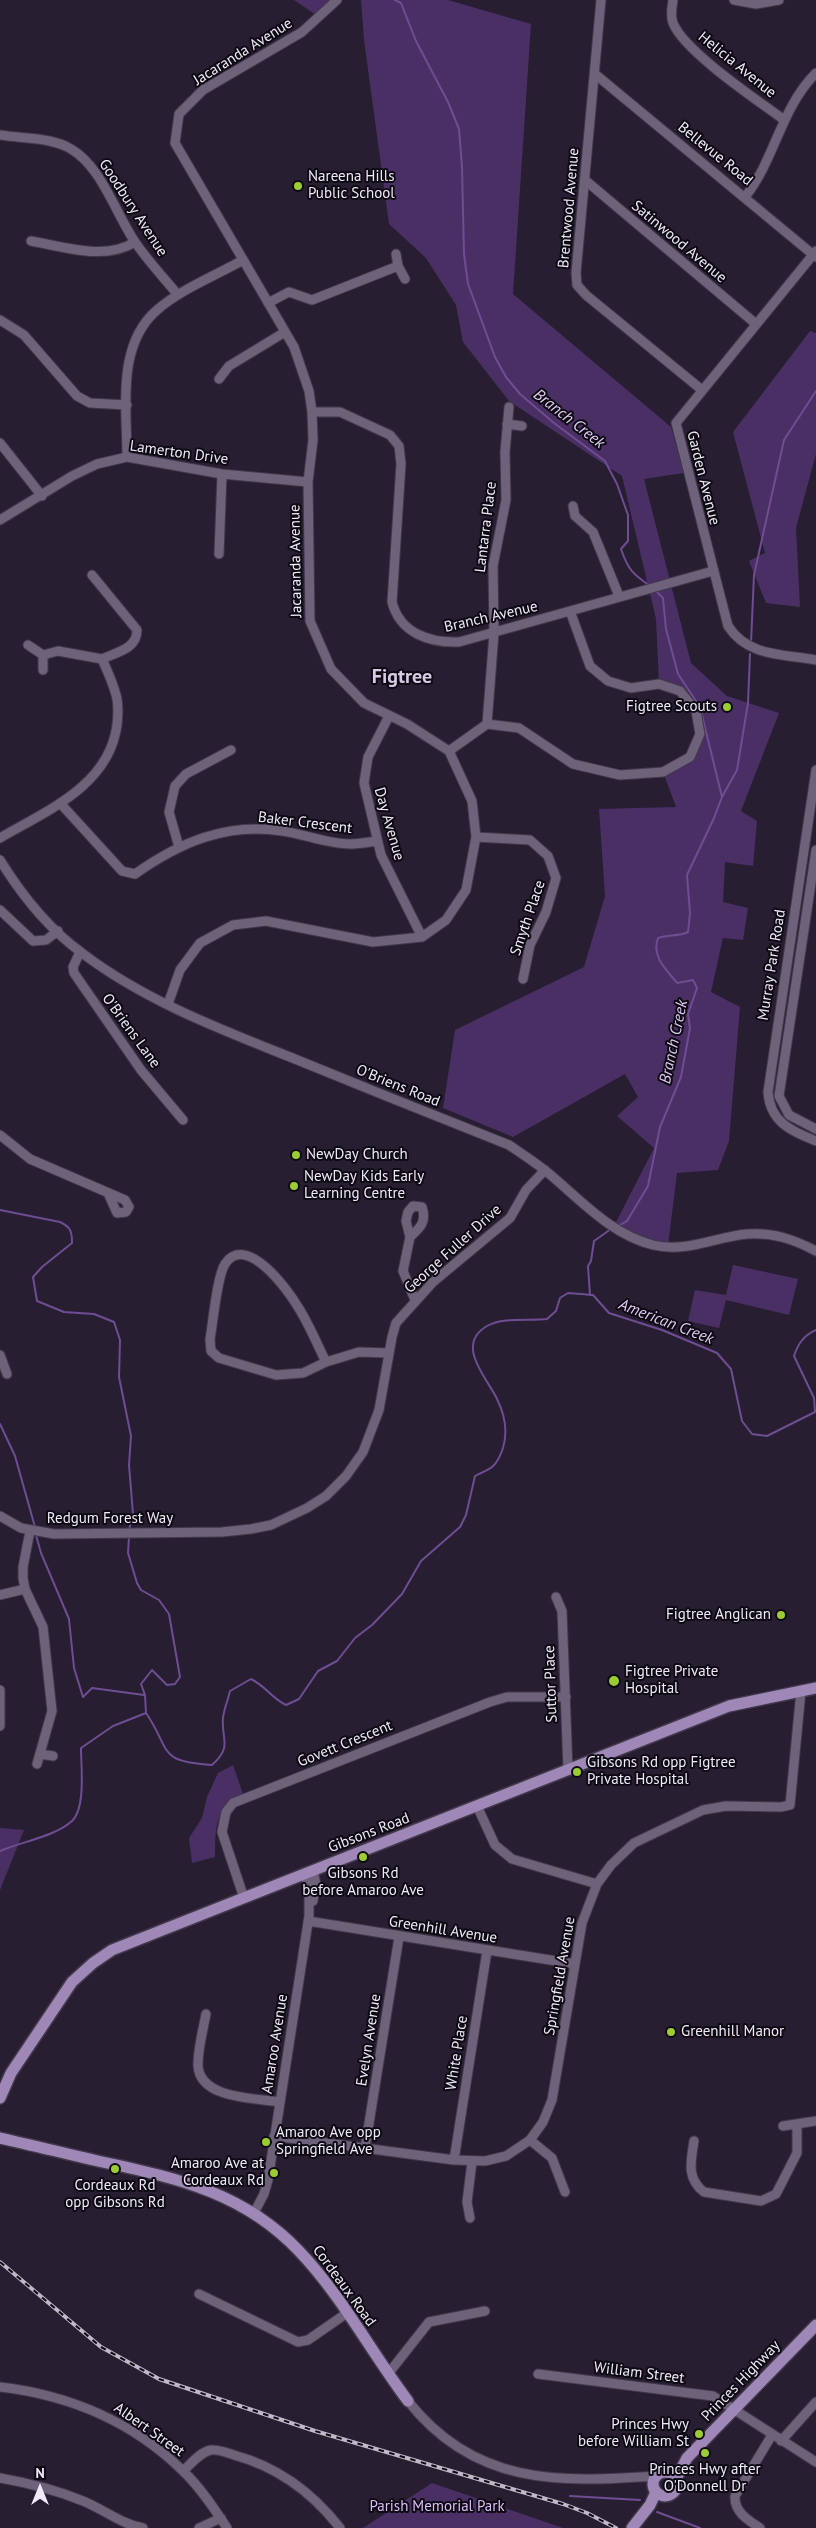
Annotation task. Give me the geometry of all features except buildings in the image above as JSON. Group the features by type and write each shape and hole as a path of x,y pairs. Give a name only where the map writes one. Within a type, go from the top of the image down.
{"main road":[{"name":"Gibsons Road","path":"0,2098 11,2073 52,2009 72,1982 83,1971 112,1950 729,1706 816,1688"},
{"name":"Cordeaux Road","path":"0,2138 180,2180 224,2196 252,2211 299,2251 321,2276 408,2401"},
{"name":"Princes Highway","path":"632,2528 650,2505 661,2483 816,2325"}],"street":[{"name":"Jacaranda Avenue","path":"337,0 302,32 203,90 179,114 175,143 294,347 309,391 313,440 308,482 310,621 331,669 364,703 449,752"},
{"name":"Brentwood Avenue","path":"601,0 576,273 580,290 702,390"},
{"name":"Helicia Avenue","path":"672,0 673,22 686,41 725,77 783,120"},
{"path":"734,0 756,4 779,0"},
{"path":"745,197 760,174 783,120 816,73"},
{"name":"Bellevue Road","path":"595,74 815,254"},
{"name":"Goodbury Avenue","path":"0,135 50,142 70,148 84,158 104,188 135,242 178,295"},
{"name":"Satinwood Avenue","path":"585,180 756,324"},
{"path":"31,241 100,252 122,250 135,242"},
{"path":"396,254 398,266 405,279"},
{"name":"Garden Avenue","path":"815,254 677,419 676,426 712,571 728,626 741,643 750,648 816,660"},
{"path":"127,457 127,371 131,352 138,334 157,310 178,295 243,260"},
{"path":"268,303 289,292 312,300 398,266"},
{"path":"0,320 24,335 77,396 90,403 127,405"},
{"path":"219,379 229,366 285,332"},
{"name":"Lantarra Place","path":"487,724 494,633 493,566 506,500 505,452 509,407"},
{"name":"Branch Avenue","path":"312,412 340,412 349,415 390,436 399,446 401,464 391,592 394,611 406,626 421,638 440,643 459,642 712,571"},
{"path":"507,424 522,426"},
{"path":"0,443 42,496"},
{"name":"Lamerton Drive","path":"0,520 72,476 97,464 127,457 222,474 308,482"},
{"path":"219,554 222,474"},
{"path":"573,506 575,516 593,532 619,596"},
{"path":"28,645 43,655 58,651 102,659 135,642 136,630 92,575"},
{"path":"168,1004 180,970 200,943 234,925 266,921 372,942 422,937 446,920 466,890 476,837 472,801 449,752 487,724 519,728 572,764 620,776 663,772 690,757 700,734 696,711 680,691 659,684 631,688 608,681 590,666 570,611"},
{"path":"43,655 44,670"},
{"path":"0,838 78,791 104,763 116,732 118,714 116,696 102,659"},
{"name":"Day Avenue","path":"389,716 368,757 364,783 381,855 422,937"},
{"path":"179,847 169,812 175,786 186,774 231,750"},
{"name":"Murray Park Road","path":"768,1100 768,1085 816,770"},
{"name":"Baker Crescent","path":"60,803 122,871 135,874 164,854 179,847 202,838 240,829 281,830 350,844 377,841"},
{"name":"Smyth Place","path":"476,837 530,840 548,856 556,878 546,912 530,946 523,980"},
{"name":"Murray Park Road","path":"779,1096 816,850"},
{"name":"O'Briens Road","path":"0,860 27,898 58,931 80,952 129,984 168,1004 258,1044 509,1145 545,1170 613,1228 642,1242 655,1245 686,1247 746,1234 775,1234 795,1240 816,1251"},
{"path":"0,910 33,941 46,940 58,931"},
{"name":"O'Briens Lane","path":"80,952 73,968 74,973 141,1070 184,1120"},
{"path":"816,1128 789,1115 779,1096 768,1100 774,1115 784,1126 816,1140"},
{"path":"0,1135 30,1159 108,1193"},
{"name":"George Fuller Drive","path":"194,1533 251,1529 271,1525 294,1515 326,1496 346,1476 363,1452 379,1410 396,1323 433,1282 510,1218 526,1190 545,1170"},
{"path":"410,1238 403,1271 415,1300"},
{"path":"326,1362 298,1307 270,1272 255,1258 248,1255 241,1254 229,1260 222,1272 209,1344 214,1355 276,1375 303,1373 326,1362 359,1352 389,1353"},
{"path":"0,1355 7,1374"},
{"name":"Redgum Forest Way","path":"0,1516 20,1528 30,1531 85,1536 194,1533"},
{"path":"30,1531 23,1567 25,1589 43,1627 52,1693 52,1711 37,1764"},
{"path":"0,1595 25,1589"},
{"name":"Suttor Place","path":"556,1597 562,1612 568,1770"},
{"path":"0,1690 0,1726"},
{"name":"Springfield Avenue","path":"274,2136 472,2162 506,2156 530,2140 543,2122 552,2100 582,1923 597,1884 610,1865 634,1843 704,1810 726,1806 781,1807 790,1805 801,1691"},
{"name":"Govett Crescent","path":"244,1898 222,1832 226,1812 233,1803 490,1702 507,1697 566,1697"},
{"path":"40,1754 52,1756"},
{"path":"477,1806 495,1845 512,1859 597,1884"},
{"name":"Amaroo Avenue","path":"252,2211 267,2177 280,2102 308,1918 316,1884 309,1872"},
{"name":"Greenhill Avenue","path":"308,1918 399,1937 575,1964"},
{"name":"Evelyn Avenue","path":"366,2148 399,1937"},
{"name":"White Place","path":"454,2160 487,1951"},
{"path":"206,2014 198,2066 204,2083 220,2092 280,2102"},
{"path":"783,2126 816,2121"},
{"path":"694,2141 690,2172 698,2187 704,2192 761,2201 776,2194 785,2180 797,2153 797,2124"},
{"path":"530,2140 552,2158 565,2192"},
{"path":"470,2218 467,2202 472,2162"},
{"path":"199,2294 298,2342 308,2340 348,2314"},
{"path":"388,2374 429,2322 485,2311"},
{"name":"William Street","path":"538,2374 706,2395 721,2400 781,2441 816,2462"},
{"name":"Albert Street","path":"0,2387 30,2390 62,2398 101,2414 137,2434 183,2470 227,2528"},
{"name":"Cordeaux Road","path":"408,2401 422,2419 444,2440 474,2458 494,2466 548,2477 634,2477 661,2483"},
{"path":"781,2441 816,2402"},
{"path":"760,2528 738,2510 734,2503 735,2496 772,2435"},
{"path":"183,2470 202,2454 210,2450 248,2459 281,2474 298,2485 340,2528"},
{"path":"0,2478 27,2482 84,2501 134,2526 143,2528"},
{"path":"199,2528 221,2518"}],"green space":[{"path":"294,0 337,0 319,17"},
{"path":"361,0 448,0 531,24 513,294 671,427 684,473 644,479 691,663 727,696 779,713 741,811 757,821 753,866 725,862 723,902 748,908 743,940 723,938 711,992 740,1007 729,1141 718,1170 677,1173 668,1246 613,1228 654,1148 617,1116 638,1097 625,1074 513,1137 443,1108 455,1030 584,967 605,896 599,809 676,807 663,772 690,757 700,734 696,711 680,691 659,684 656,619 622,476 509,401 463,342 456,305 426,258 389,224 364,40"},
{"path":"810,331 816,333 816,454 796,528 800,607 766,603 749,561 765,553 733,432"},
{"path":"733,1265 798,1279 789,1315 726,1300 719,1328 688,1321 695,1290 726,1295"},
{"path":"233,1765 243,1794 218,1820 215,1857 192,1863 189,1838 202,1818 207,1797 218,1773"},
{"path":"0,1828 24,1830 0,1890"},
{"name":"Parish Memorial Park","path":"432,2483 563,2528 363,2528"}],"waterway":[{"name":"Branch Creek","path":"395,0 401,3 416,41 448,102 459,129 464,254 468,284 495,357 506,377 520,394 554,423 605,461 617,484 628,515 628,541 621,549 632,571 650,586"},
{"path":"751,643 754,575 784,440 816,391"},
{"name":"Branch Creek","path":"618,1226 627,1221 648,1186 660,1127 681,1077 690,1028 688,1014 697,988 693,980 677,983 661,962 656,951 656,945 658,938 688,932 690,913 687,875 722,797 700,707 678,674 666,629 663,598 656,591"},
{"path":"722,797 737,770 748,703 750,654"},
{"path":"0,1210 60,1222 70,1230 72,1243 42,1267 33,1277 37,1301 64,1312 94,1314 114,1322 120,1340 119,1377 131,1436 129,1465 133,1514 129,1530"},
{"name":"Branch Creek","path":"590,1295 588,1266 591,1261 594,1241 611,1229"},
{"name":"American Creek","path":"0,1851 48,1835 72,1821 76,1815 81,1797 81,1748 113,1726 146,1713 168,1752 173,1757 182,1761 212,1765 224,1748 223,1718 230,1691 251,1679 286,1705 299,1699 318,1671 337,1661 355,1638 372,1625 402,1594 421,1561 460,1527 466,1515 475,1476 494,1465 505,1442 505,1423 502,1411 476,1362 473,1352 473,1343 478,1334 487,1326 508,1320 547,1319 556,1311 560,1298 568,1293 593,1295 609,1313 662,1330 717,1353 731,1369 742,1421 752,1434 767,1436 815,1412 814,1398 794,1356 802,1341 816,1330"},
{"path":"0,1424 15,1456 35,1527"},
{"path":"36,1535 41,1553 69,1619 74,1668 83,1697 92,1688 144,1695"},
{"path":"129,1537 128,1553 137,1583 141,1590 159,1600 169,1614 180,1677 175,1684 167,1685 152,1670 141,1684 145,1695 146,1713"},
{"path":"570,2496 640,2500"},
{"path":"657,2512 700,2528"}],"railway":[{"path":"0,2262 101,2347 159,2379 315,2431 563,2504 587,2513 616,2528"}],"place":[{"name":"Nareena Hills Public School","path":"298,186"},
{"name":"Figtree Scouts","path":"727,707"},
{"name":"NewDay Church","path":"296,1155"},
{"name":"NewDay Kids Early Learning Centre","path":"294,1186"},
{"name":"Figtree Anglican","path":"781,1615"},
{"name":"Figtree Private Hospital","path":"614,1681"},
{"name":"Gibsons Rd opp Figtree Private Hospital","path":"577,1772"},
{"name":"Gibsons Rd before Amaroo Ave","path":"363,1857"},
{"name":"Greenhill Manor","path":"671,2032"},
{"name":"Amaroo Ave opp Springfield Ave","path":"266,2142"},
{"name":"Cordeaux Rd opp Gibsons Rd","path":"115,2169"},
{"name":"Amaroo Ave at Cordeaux Rd","path":"274,2173"},
{"name":"Princes Hwy before William St","path":"699,2434"},
{"name":"Princes Hwy after O'Donnell Dr","path":"705,2453"}],"district":[{"name":"Figtree","path":"402,677"}]}
